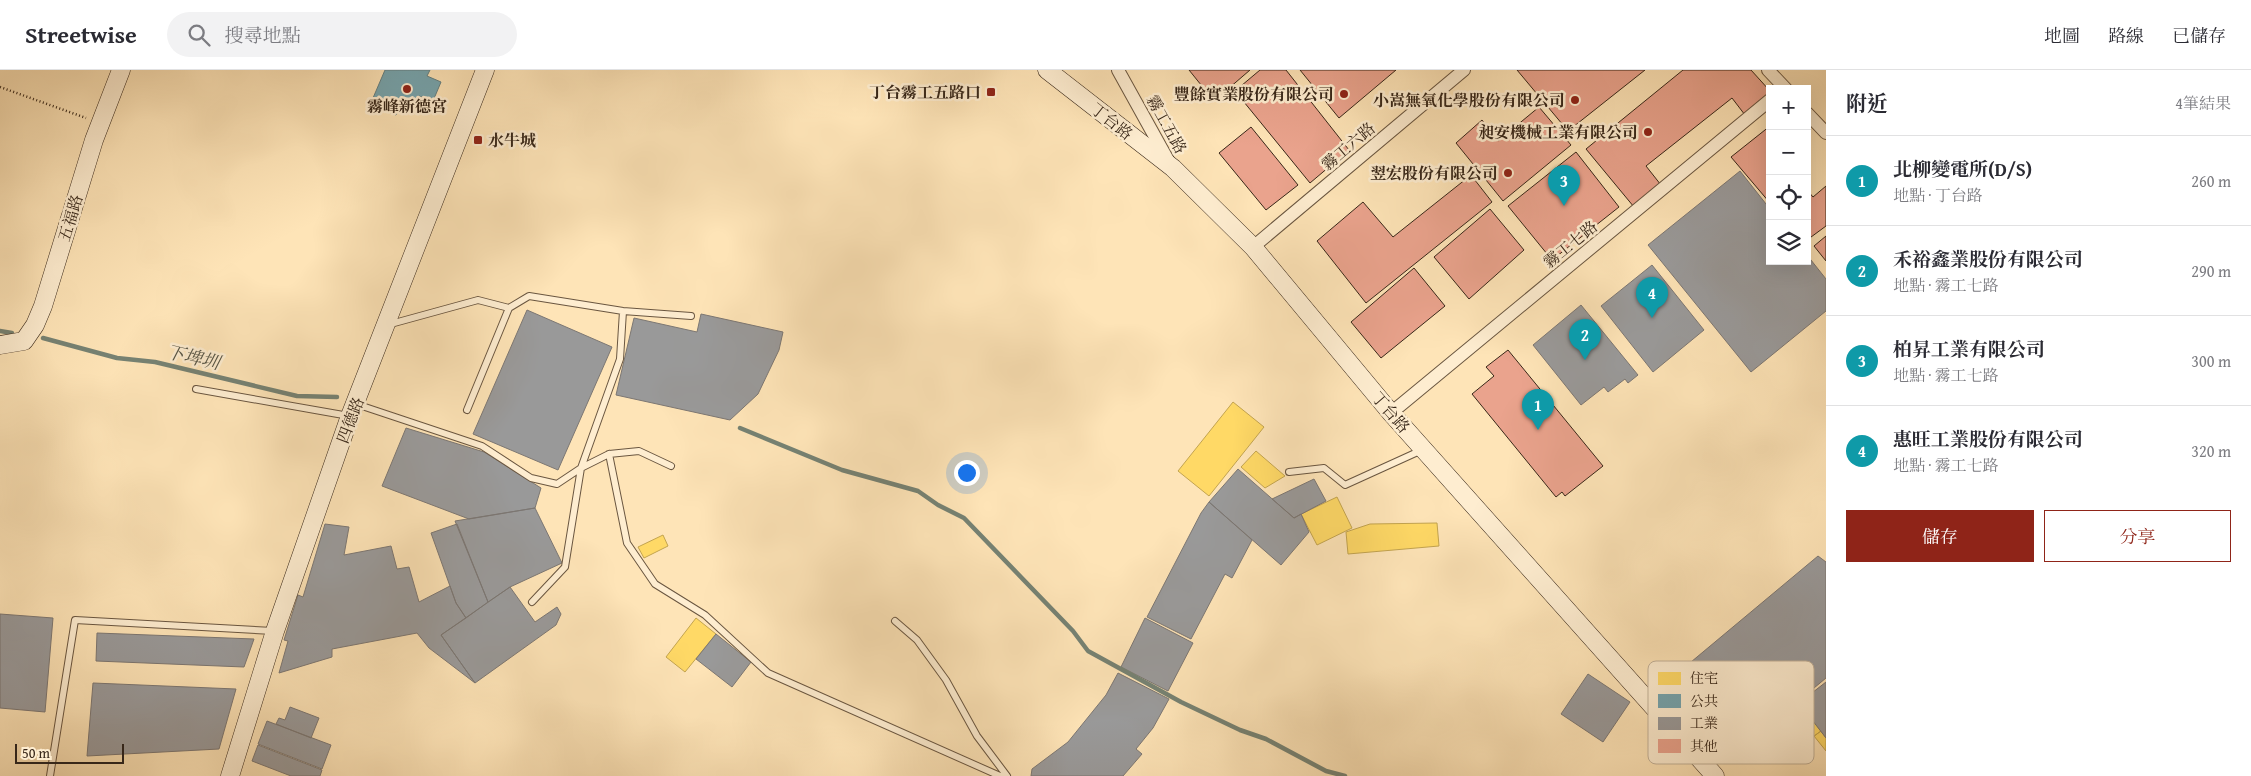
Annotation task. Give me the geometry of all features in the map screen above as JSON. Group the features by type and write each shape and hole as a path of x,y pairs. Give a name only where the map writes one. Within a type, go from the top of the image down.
{"street":[{"name":"五福路","path":"0,345 24,341 35,325 43,306 94,140 102,124 121,70"},
{"name":"四德路","path":"230,776 275,631 353,410 486,70"},
{"name":"丁台路","path":"1047,70 1173,168 1253,247 1390,413 1648,700"},
{"name":"霧工五路","path":"1118,70 1173,168"},
{"name":"霧工六路","path":"1253,247 1449,75 1464,70"},
{"path":"1768,70 1782,85"},
{"name":"霧工七路","path":"1390,413 1766,103"},
{"path":"1811,116 1826,133"},
{"name":"丁台路","path":"1705,764 1715,776"}],"lane":[{"path":"467,410 509,308 529,296 623,311 691,316"},
{"path":"386,326 478,300 509,308"},
{"path":"532,602 565,567 581,468 620,359 623,311"},
{"path":"196,390 353,410 482,446 531,478 557,484 581,468 609,454 639,451 671,466"},
{"path":"1289,472 1324,468 1346,485 1424,450"},
{"path":"609,454 627,543 655,584 705,615 768,673 1000,776"},
{"path":"50,776 74,620 275,631"},
{"path":"895,620 917,640 946,680 977,736 1007,776"}],"path":[{"path":"0,87 102,124"}],"building: 住宅":[{"path":"1233,402 1264,427 1209,496 1178,471"},
{"path":"1256,451 1285,476 1265,488 1241,467"},
{"path":"1337,497 1352,528 1317,545 1301,514"},
{"path":"1437,523 1439,546 1348,554 1346,532 1370,524"},
{"path":"663,535 668,546 644,558 638,547"},
{"path":"696,618 716,634 685,672 666,657"},
{"path":"1814,722 1821,731 1814,736"},
{"path":"1821,731 1826,738 1826,751 1814,736"}],"building: 公共":[{"name":"霧峰新德宮","path":"385,70 430,70 427,76 441,82 433,101 419,96 415,106 402,101 396,115 370,105"}],"building: 工業":[{"path":"1740,171 1766,204 1766,265 1811,265 1811,260 1826,279 1826,311 1751,372 1648,245"},
{"path":"1652,265 1704,330 1653,372 1601,306"},
{"path":"1581,305 1638,375 1628,383 1625,379 1608,392 1604,387 1581,405 1533,345"},
{"path":"527,310 612,347 558,470 473,434"},
{"path":"701,314 783,332 779,350 758,394 730,420 616,395 634,318 697,332"},
{"path":"406,428 484,452 541,488 535,508 469,519 382,486"},
{"path":"1238,469 1294,518 1301,514 1309,532 1281,565 1209,502"},
{"path":"1314,479 1326,501 1294,518 1272,499"},
{"path":"1209,502 1252,540 1232,578 1225,574 1191,639 1147,617 1201,513"},
{"path":"535,508 562,563 510,587 488,602 455,521"},
{"path":"325,524 349,527 344,555 391,546 397,569 409,567 419,602 450,586 456,603 466,618 441,635 475,683 429,648 417,633 332,649 332,657 279,673 288,641 284,640 298,595 303,597"},
{"path":"457,524 488,602 466,618 456,603 431,533"},
{"path":"1818,556 1826,562 1826,678 1814,688 1814,661 1692,661"},
{"path":"510,587 535,622 557,607 561,614 556,625 475,683 441,635"},
{"path":"0,614 53,618 45,712 0,708"},
{"path":"1145,618 1193,643 1168,691 1121,667"},
{"path":"97,633 254,639 244,667 96,661"},
{"path":"716,634 751,662 732,687 696,659"},
{"path":"1118,673 1169,699 1153,728 1136,749 1142,754 1123,776 1031,776 1032,769 1068,742 1106,695"},
{"path":"1588,674 1630,702 1603,742 1561,714"},
{"path":"1826,682 1826,738 1814,722 1814,691"},
{"path":"93,683 236,689 219,749 87,756"},
{"path":"290,707 319,718 311,738 276,724 279,718 285,720"},
{"path":"267,721 331,745 322,769 258,744"},
{"path":"258,745 322,770 320,776 291,776 252,761"}],"building: 其他":[{"path":"1189,70 1250,70 1214,101"},
{"path":"1260,70 1286,70 1349,150 1310,183 1235,91"},
{"name":"豐餘實業股份有限公司","path":"1300,70 1396,70 1339,118"},
{"name":"小嵩無氧化學股份有限公司","path":"1517,70 1645,70 1568,131"},
{"name":"昶安機械工業有限公司","path":"1683,70 1751,70 1766,87 1766,97 1745,115 1732,98 1646,166 1661,185 1634,207 1586,149"},
{"name":"翌宏股份有限公司","path":"1539,107 1571,145 1503,201 1456,143 1482,120 1498,141"},
{"path":"1251,127 1298,185 1266,210 1219,153"},
{"path":"1766,129 1766,198 1731,157"},
{"path":"1576,152 1619,207 1552,260 1508,206"},
{"path":"1471,175 1492,202 1366,303 1317,241 1363,202 1393,237"},
{"path":"1826,186 1826,226 1811,237 1811,195 1813,197"},
{"path":"1490,209 1524,250 1469,299 1434,257"},
{"path":"1826,236 1826,261 1814,246"},
{"path":"1414,268 1445,306 1381,358 1351,322"},
{"path":"1508,350 1603,466 1565,496 1562,492 1556,497 1472,394 1494,376 1486,367"}],"waterway":[{"name":"下埤圳","path":"0,331 12,333"},
{"name":"下埤圳","path":"43,338 117,358 155,362 297,396 337,397"},
{"path":"740,428 842,470 918,491 938,505 964,518 1073,631 1088,651 1181,702 1240,730 1266,739 1326,771 1345,776"}],"place":[{"name":"霧峰新德宮","path":"407,89"},
{"name":"丁台霧工五路口","path":"991,92"},
{"name":"豐餘實業股份有限公司","path":"1344,94"},
{"name":"小嵩無氧化學股份有限公司","path":"1575,100"},
{"name":"昶安機械工業有限公司","path":"1648,132"},
{"name":"水牛城","path":"478,140"},
{"name":"翌宏股份有限公司","path":"1508,173"},
{"name":"柏昇工業有限公司","path":"1564,206"},
{"name":"惠旺工業股份有限公司","path":"1652,318"},
{"name":"禾裕鑫業股份有限公司","path":"1585,360"},
{"name":"北柳變電所(D/S)","path":"1538,430"}]}
